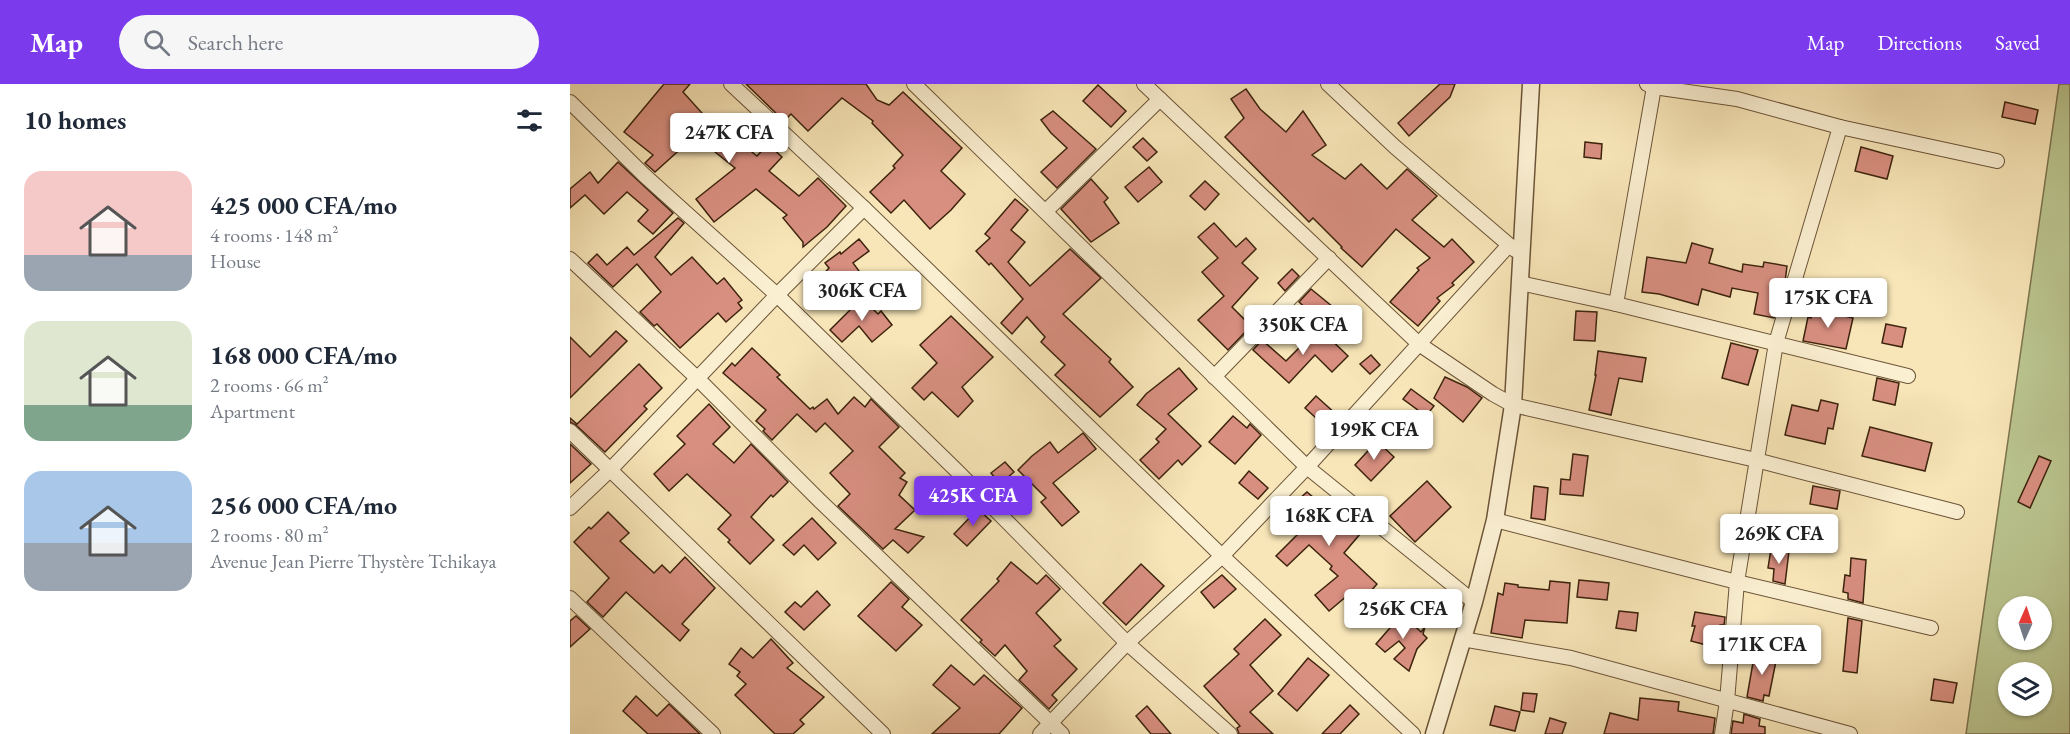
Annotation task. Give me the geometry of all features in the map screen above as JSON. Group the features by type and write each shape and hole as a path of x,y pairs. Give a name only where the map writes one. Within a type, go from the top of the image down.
{"street":[{"path":"730,84 864,208 1222,556 1413,734"},
{"path":"914,84 1307,467 1474,602"},
{"path":"1144,84 1419,345 1513,405 1756,460 1958,512"},
{"path":"1328,84 1395,147 1515,250"},
{"path":"1616,304 1650,86 1737,99 1840,127 1997,161"},
{"path":"1434,734 1474,602 1495,520 1513,405 1520,283 1515,250 1527,87"},
{"path":"1046,211 1160,99"},
{"path":"570,102 644,175 777,295 949,463 1126,643 1230,734"},
{"path":"1722,734 1737,582 1776,343 1840,127"},
{"path":"570,508 610,470 777,295 864,208"},
{"path":"1040,734 1126,643 1222,556 1419,345 1515,250"},
{"path":"1214,377 1329,258"},
{"path":"570,259 697,378 819,500 1062,734"},
{"path":"1520,283 1616,304 1908,376"},
{"path":"570,431 883,734"},
{"path":"1495,520 1737,582 1930,628"},
{"path":"570,598 713,734"},
{"path":"1462,639 1571,658 1850,734"}],"green space":[{"path":"2059,84 2070,84 2070,734 1966,734"}],"building":[{"path":"664,84 690,84 683,92 710,122 712,120 757,156 768,144 782,157 769,171 799,196 818,178 846,206 827,227 803,247 803,242 783,218 787,215 756,189 714,222 696,199 735,168 695,136 655,172 645,163 653,155 624,132"},
{"path":"746,84 866,84 877,100 889,105 903,92 962,148 941,171 965,194 930,229 904,200 891,213 870,192 895,168 893,166 903,155 872,123 873,121 842,98 808,131 791,114 784,121"},
{"path":"1440,84 1455,84 1450,97 1409,136 1398,123"},
{"path":"1098,85 1126,111 1111,127 1083,101"},
{"path":"1246,89 1260,109 1286,132 1303,111 1326,145 1312,155 1345,179 1361,164 1387,189 1407,169 1437,196 1412,220 1444,247 1452,239 1474,262 1452,283 1454,285 1437,298 1440,301 1418,326 1390,302 1419,270 1417,268 1430,258 1396,229 1362,267 1313,218 1309,222 1225,137 1244,118 1231,99"},
{"path":"2005,102 2038,110 2035,124 2002,117"},
{"path":"1053,111 1096,149 1057,188 1041,172 1067,148 1041,120"},
{"path":"1143,138 1157,152 1147,161 1133,147"},
{"path":"1585,142 1602,144 1601,159 1584,157"},
{"path":"1861,147 1893,156 1887,179 1855,171"},
{"path":"618,162 673,213 653,234 638,221 648,210 627,192 604,214 585,195 570,208 570,189 590,172 598,183"},
{"path":"1149,167 1162,182 1138,202 1125,187"},
{"path":"1091,179 1108,198 1104,202 1119,223 1091,242 1061,209"},
{"path":"1205,181 1219,194 1205,210 1190,196"},
{"path":"1015,199 1028,210 1011,230 1025,242 1008,262 1030,286 1070,249 1101,278 1063,314 1111,359 1109,362 1133,387 1100,417 1055,375 1065,365 1041,342 1045,337 1027,317 1012,334 1001,323 1023,299 991,263 989,265 976,251 990,238 985,234"},
{"path":"678,218 684,223 655,257 671,275 692,257 717,284 724,278 742,300 738,303 742,308 726,322 718,313 680,348 657,324 654,326 640,312 661,292 637,264 613,287 588,263 597,254 607,265 627,247 634,255"},
{"path":"1214,223 1236,247 1246,238 1256,249 1242,263 1258,278 1232,307 1251,326 1228,350 1198,320 1224,296 1202,272 1218,258 1198,237"},
{"path":"859,239 869,251 853,263 865,279 852,288 845,278 830,293 817,281 829,268 825,263 840,252 841,254"},
{"path":"1692,243 1713,249 1709,263 1742,272 1743,264 1763,267 1764,262 1787,266 1785,282 1774,318 1754,314 1758,293 1732,288 1730,297 1702,289 1698,305 1659,294 1642,292 1647,257 1686,263"},
{"path":"1292,269 1299,276 1285,291 1278,283"},
{"path":"908,277 916,291 898,302 890,288"},
{"path":"1311,289 1333,307 1330,310 1341,323 1331,331 1299,302"},
{"path":"862,298 878,314 881,311 892,325 872,342 859,326 842,342 830,330"},
{"path":"1813,308 1853,318 1846,349 1803,341 1808,317 1811,318"},
{"path":"1576,311 1597,312 1595,341 1574,340"},
{"path":"951,316 993,357 962,387 973,401 958,417 932,392 924,400 912,388 937,363 920,345"},
{"path":"1886,324 1906,328 1902,347 1882,343"},
{"path":"1319,328 1348,356 1332,372 1315,355 1289,383 1253,350 1262,340 1286,361"},
{"path":"616,331 627,341 570,398 570,337 590,357"},
{"path":"1731,343 1758,350 1748,385 1722,378"},
{"path":"752,348 780,375 777,377 810,409 813,407 814,409 827,399 838,414 854,397 865,407 871,399 899,427 879,447 905,473 900,478 907,482 899,495 915,510 895,529 924,537 908,553 893,540 883,549 838,506 850,494 830,473 853,451 825,423 816,432 797,414 772,440 763,431 765,429 756,421 766,410 723,373 732,363 735,366"},
{"path":"1598,351 1646,358 1642,382 1619,378 1611,415 1589,410"},
{"path":"1371,355 1380,365 1370,374 1360,364"},
{"path":"639,364 662,388 644,406 647,409 605,452 570,422 570,418 577,424"},
{"path":"1179,368 1197,389 1168,414 1201,446 1182,465 1178,460 1159,479 1140,460 1159,442 1156,439 1166,429 1137,405 1146,394"},
{"path":"1445,377 1467,387 1482,398 1463,422 1434,398"},
{"path":"1877,378 1899,383 1895,405 1873,400"},
{"path":"1411,389 1434,406 1426,416 1403,399"},
{"path":"1316,396 1337,415 1326,427 1305,408"},
{"path":"1821,400 1838,404 1833,429 1828,428 1825,444 1785,435 1792,405 1818,411"},
{"path":"709,404 730,427 713,444 734,463 751,444 788,482 773,497 771,495 751,517 774,540 750,564 718,529 731,515 687,474 669,491 654,474 685,444 677,436"},
{"path":"1233,416 1247,428 1250,424 1261,435 1235,464 1209,442"},
{"path":"1870,427 1932,443 1925,471 1862,456"},
{"path":"1083,433 1096,449 1053,483 1079,512 1062,526 1041,502 1046,498 1018,470 1050,442 1058,453"},
{"path":"1377,441 1394,457 1371,481 1355,465"},
{"path":"570,444 591,464 570,483"},
{"path":"1573,454 1588,456 1583,496 1560,494 1561,479 1570,480"},
{"path":"2039,456 2051,461 2030,508 2018,502"},
{"path":"1005,462 1014,472 1000,484 991,473"},
{"path":"1249,471 1268,488 1258,499 1239,483"},
{"path":"1427,481 1451,507 1415,542 1390,516"},
{"path":"1534,486 1548,488 1545,520 1531,518"},
{"path":"1813,486 1840,491 1837,509 1810,504"},
{"path":"1307,492 1326,508 1337,503 1366,527 1344,553 1377,584 1364,599 1354,590 1329,611 1315,595 1338,576 1330,569 1332,566 1309,545 1287,566 1276,556 1297,535 1290,526 1301,516 1290,507"},
{"path":"978,509 991,521 967,546 954,534"},
{"path":"608,512 629,533 620,541 654,573 662,565 670,573 685,557 715,588 682,624 689,630 680,641 626,592 603,617 587,602 609,578 574,542"},
{"path":"812,518 836,543 818,560 804,545 794,555 783,545"},
{"path":"1771,549 1789,551 1785,584 1773,581 1774,569 1768,568"},
{"path":"1851,558 1866,560 1863,603 1848,599 1848,593 1843,592 1845,575 1850,576"},
{"path":"1011,562 1037,584 1046,575 1060,589 1036,613 1061,640 1054,646 1077,669 1052,695 1057,700 1049,709 1019,680 1027,671 1005,645 995,656 961,620 999,581 997,579"},
{"path":"1141,564 1164,586 1126,625 1103,603"},
{"path":"1222,575 1236,589 1214,608 1201,592"},
{"path":"1579,580 1609,583 1607,600 1577,597"},
{"path":"1550,581 1570,583 1567,623 1525,620 1522,638 1491,633 1498,593 1503,595 1505,583 1518,585 1518,587 1549,590"},
{"path":"891,582 909,599 902,607 922,625 896,651 858,616"},
{"path":"817,591 830,605 804,630 785,612 795,602 801,607"},
{"path":"1619,611 1638,613 1636,631 1616,628"},
{"path":"1695,612 1725,617 1724,625 1720,625 1714,647 1691,641 1695,626 1692,626"},
{"path":"1402,614 1421,632 1425,627 1423,634 1427,638 1417,649 1409,671 1394,659 1405,648 1399,641 1385,652 1376,644"},
{"path":"576,616 590,629 570,647 570,621"},
{"path":"1848,618 1862,621 1857,673 1843,671"},
{"path":"1265,619 1281,635 1250,665 1273,691 1250,712 1273,734 1239,734 1237,728 1240,726 1204,686 1239,654 1234,649"},
{"path":"771,639 793,663 787,668 824,697 800,720 804,724 793,734 775,734 735,695 746,684 737,676 740,672 729,664 741,648 753,658"},
{"path":"1755,651 1777,656 1769,696 1764,695 1763,701 1747,697"},
{"path":"1308,658 1329,675 1297,711 1278,694"},
{"path":"951,665 974,685 984,675 1022,708 999,734 932,734 960,708 933,685"},
{"path":"1934,679 1957,683 1953,703 1931,700"},
{"path":"1523,693 1537,694 1534,712 1521,710"},
{"path":"636,696 657,716 669,704 700,734 648,734 623,711"},
{"path":"1640,698 1679,702 1678,711 1715,718 1713,734 1604,734 1610,713 1638,720"},
{"path":"1350,705 1359,714 1340,734 1322,734"},
{"path":"1147,706 1171,734 1151,734 1136,716"},
{"path":"1495,706 1520,712 1515,731 1490,725"},
{"path":"1744,714 1760,719 1759,726 1765,727 1765,734 1731,734 1733,721 1743,723"},
{"path":"1550,718 1566,723 1562,734 1545,734"}]}
